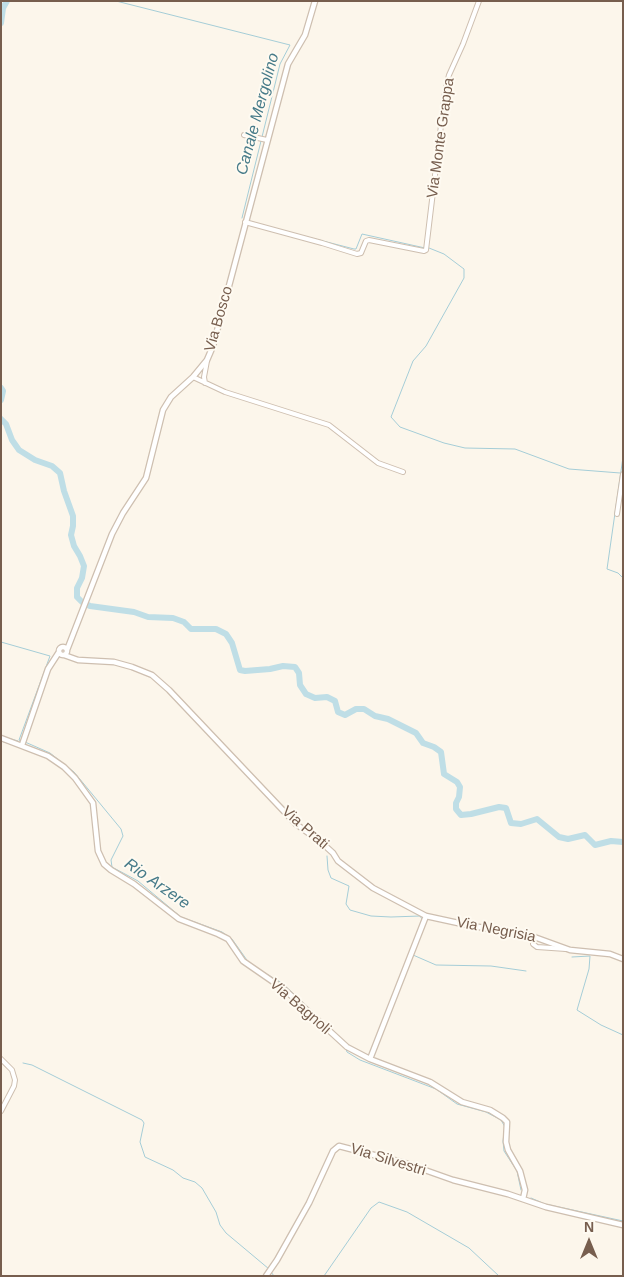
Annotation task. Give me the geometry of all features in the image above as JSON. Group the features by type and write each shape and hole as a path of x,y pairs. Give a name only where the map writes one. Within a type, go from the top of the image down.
{"street":[{"name":"Via Bosco","path":"22,745 48,669 57,657 64,653 85,607 118,522 146,478 163,410 171,397 207,360 245,222 264,139 288,64 305,35 315,1"},
{"name":"Via Monte Grappa","path":"245,222 357,254 361,253 366,241 369,240 424,252 426,250 445,92 449,75 464,44 479,1"},
{"path":"244,135 264,139"},
{"path":"205,383 204,377 207,360"},
{"path":"192,377 225,392 329,425 378,464 403,472"},
{"path":"617,514 623,474"},
{"name":"Via Prati","path":"64,653 92,662 114,662 152,675 169,690 296,824 322,843 333,853 338,861 373,888 426,916"},
{"name":"Via Bagnoli","path":"1,738 43,754 58,762 72,774 84,789 94,807 98,851 108,867 134,884 175,916 228,939 243,961 285,990 342,1043 370,1059 430,1082 462,1102 490,1110 503,1118 507,1122 506,1142 508,1150 520,1171 525,1190 523,1199"},
{"path":"370,1059 426,916"},
{"name":"Via Negrisia","path":"426,916 534,936 566,949 610,954 623,959"},
{"path":"534,936 533,944 536,947 566,949"},
{"path":"1,1060 12,1070 15,1080 14,1086 1,1111"},
{"name":"Via Silvestri","path":"269,1272 309,1203 333,1151 339,1146 405,1163 453,1180 523,1199"},
{"path":"523,1199 546,1207 623,1225"}],"waterway":[{"path":"1,23 3,8 7,1"},
{"name":"Canale Mergolino","path":"116,1 290,45 280,64 262,137"},
{"name":"Canale Mergolino","path":"242,218 261,141"},
{"name":"Canale Mergolino","path":"296,234 354,249 356,249 362,234 425,248"},
{"name":"Canale Mergolino","path":"429,248 444,254 464,269 464,278 426,346 413,361 391,417 400,427 444,443 465,448 515,449 569,469 620,473"},
{"path":"1,388 3,391 1,400"},
{"path":"1,419 6,424 12,440 19,450 35,460 52,466 60,473 73,516 71,535 84,566 82,578 77,588 77,597 82,602 90,606 134,612 148,617 173,618 184,622 191,629 216,629 226,634 232,643 240,670 270,669 283,666 295,667 299,673 300,685 306,694 315,698 327,697 335,701 338,712 345,715 356,709 364,709 375,716 388,719 416,733 423,743 441,752 444,774 457,782 460,787 456,809 461,815 499,807 506,808 511,823 521,824 537,819 559,837 568,839 585,835 595,845 611,841 623,842"},
{"path":"623,457 607,569 618,573 623,578"},
{"name":"Rio Arzere","path":"1,642 50,656 19,740 21,741"},
{"path":"11,739 18,741"},
{"path":"1,741 10,744"},
{"name":"Rio Arzere","path":"25,742 50,753 74,772 121,829 123,836 111,860 112,867 138,881 181,917 222,932 232,939 249,963"},
{"path":"327,856 328,870 331,878 349,886 346,904 350,910 371,916 420,916 422,919"},
{"path":"413,955 436,965 491,966 526,971"},
{"path":"572,957 590,956 589,969 577,1010 601,1025 623,1035"},
{"name":"Rio Arzere","path":"263,972 282,983 346,1043"},
{"name":"Rio Arzere","path":"346,1049 347,1052 360,1060 436,1089 457,1104 486,1112 501,1120 505,1127"},
{"path":"23,1063 32,1065 142,1120 144,1123 140,1142 145,1157 173,1170 183,1178 195,1182 202,1188 216,1212 220,1225 226,1233 269,1269"},
{"name":"Rio Arzere","path":"504,1133 504,1151 517,1171 521,1190"},
{"name":"Rio Arzere","path":"531,1198 545,1204 623,1221"},
{"path":"324,1276 371,1208 379,1202 407,1212 469,1248 499,1276"},
{"path":"271,1272 274,1276"}]}
